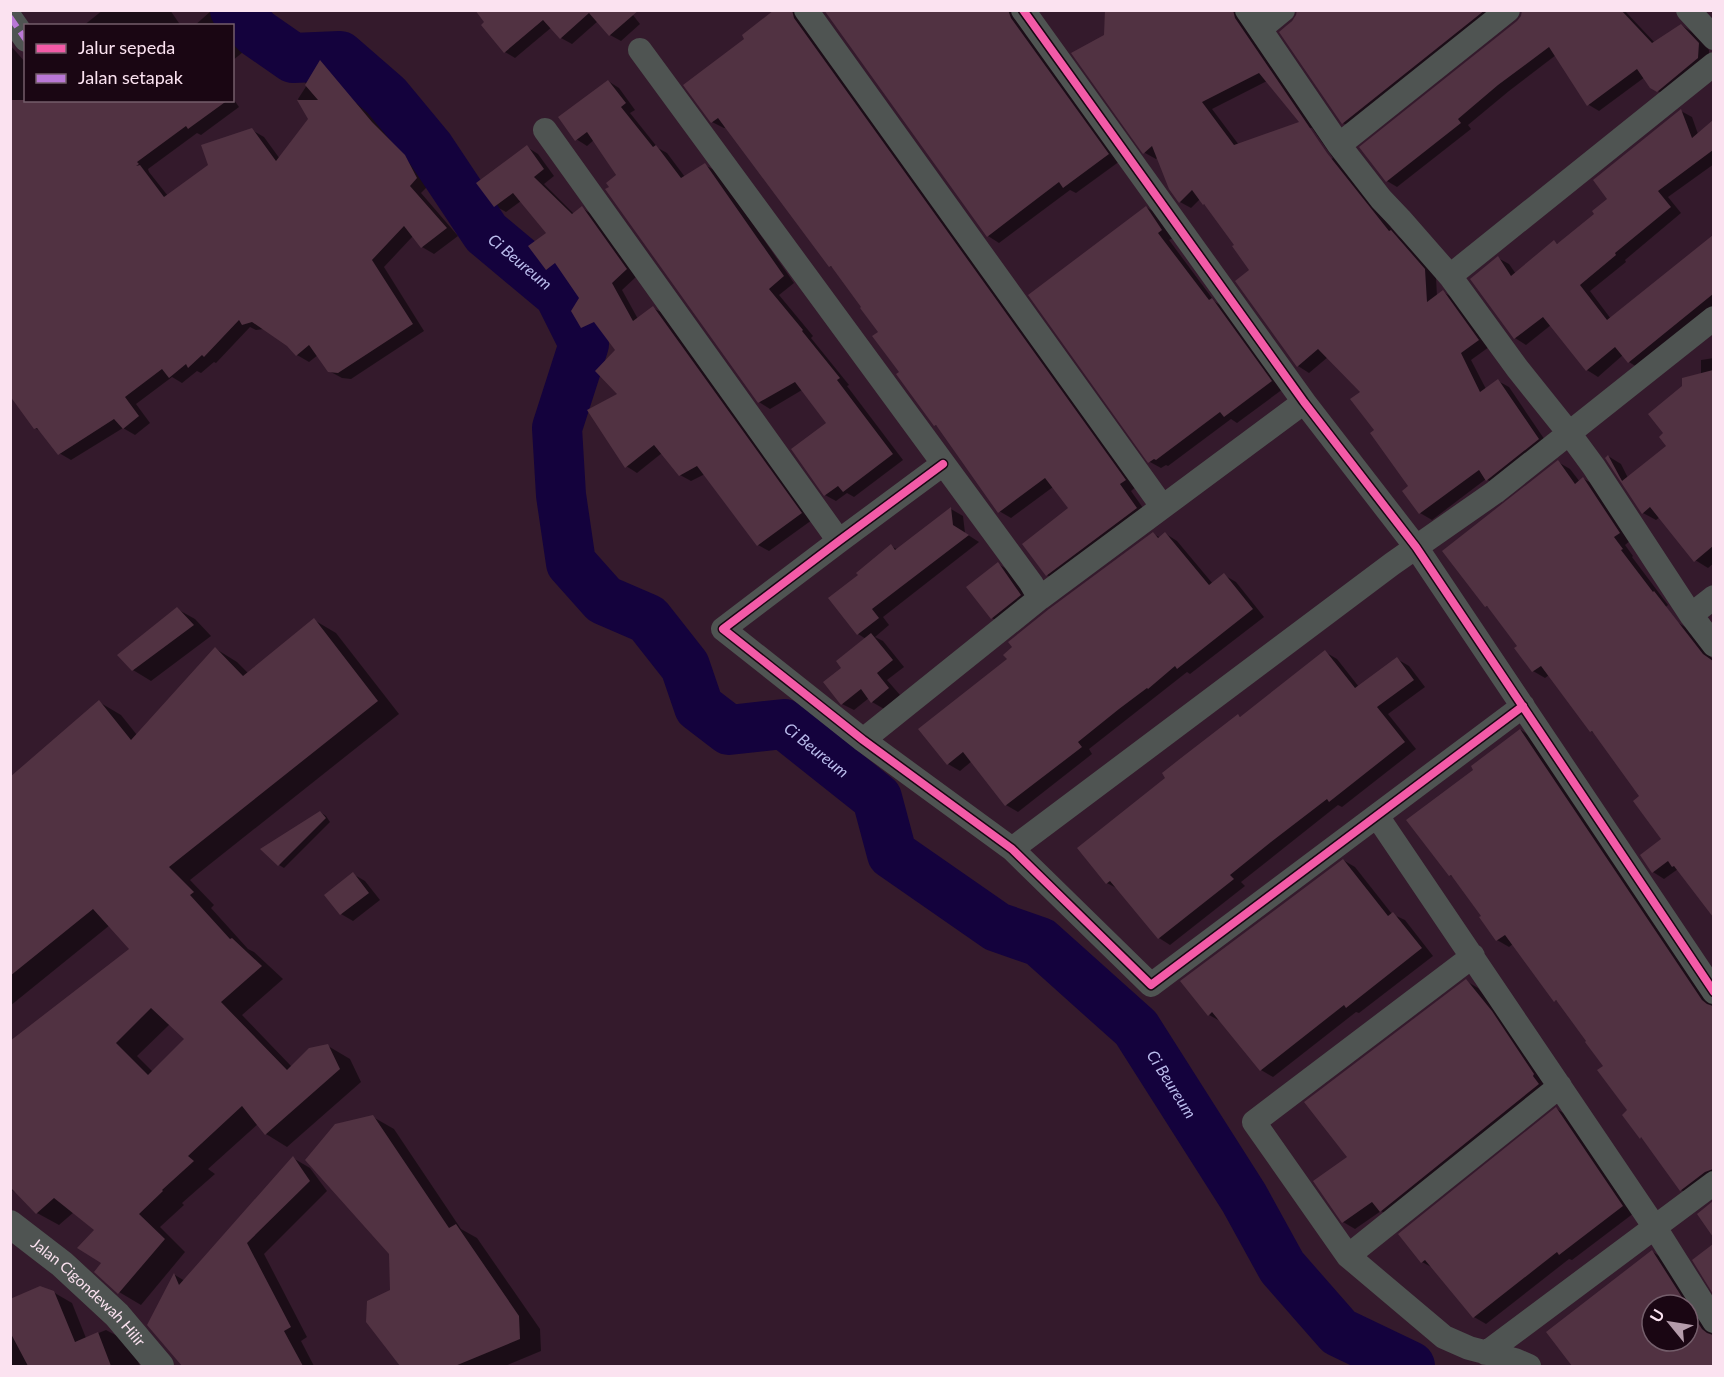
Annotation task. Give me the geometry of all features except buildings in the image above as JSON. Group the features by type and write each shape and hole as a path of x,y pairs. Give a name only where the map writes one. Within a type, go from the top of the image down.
{"street":[{"path":"806,10 1162,506"},
{"path":"1023,10 1304,402 1416,547 1713,992"},
{"path":"1283,10 1253,20 1339,145 1381,199 1449,276 1517,368 1569,433 1594,467 1690,615 1713,645"},
{"path":"1339,145 1508,10"},
{"path":"1688,10 1713,38"},
{"path":"10,17 24,37"},
{"path":"640,50 1040,598"},
{"path":"1449,276 1713,64"},
{"path":"544,130 839,541"},
{"path":"1012,849 1416,547 1495,492 1713,318"},
{"path":"862,740 1040,598 1304,402"},
{"path":"943,464 723,629 862,740 1012,849 1151,985 1524,706"},
{"path":"1690,615 1713,597"},
{"path":"1377,816 1654,1226 1713,1322"},
{"path":"1473,956 1254,1122 1348,1256 1444,1336 1468,1348 1529,1366"},
{"path":"1348,1256 1560,1086"},
{"path":"1486,1353 1713,1183"},
{"name":"Jalan Cigondewah Hilir","path":"10,1224 62,1264 117,1315 160,1366"}],"waterway":[{"name":"Ci Beureum","path":"235,10 257,33 293,58 340,56 386,96 430,149 486,233 559,294 584,344 557,428 561,495 571,563 604,600 648,619 685,666 699,707 729,730 784,724 877,798 892,854 997,927 1040,942 1136,1028 1244,1198 1282,1267 1339,1332 1410,1366"}],"marked path":[{"path":"10,17 24,37"}],"cycle path":[{"path":"1023,10 1304,402 1416,547 1714,992"},
{"path":"943,464 723,629 863,740 1012,849 1151,985 1523,706"}]}
